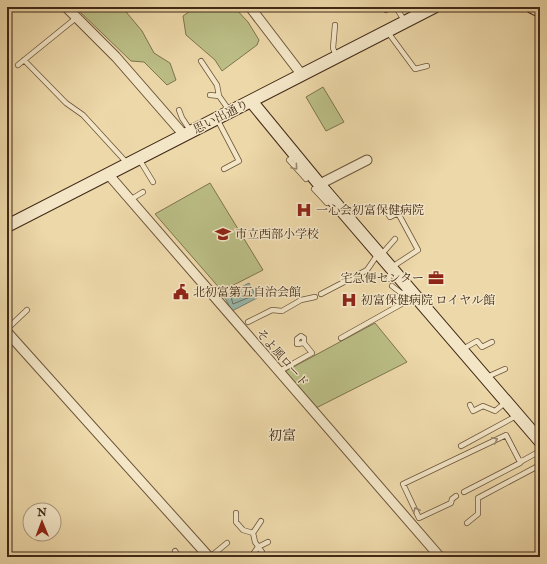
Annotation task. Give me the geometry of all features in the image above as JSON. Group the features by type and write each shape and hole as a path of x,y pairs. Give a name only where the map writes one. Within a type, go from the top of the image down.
{"street":[{"path":"66,7 116,57 187,134"},
{"path":"250,7 302,75"},
{"path":"532,7 540,11"},
{"name":"思い出通り","path":"7,226 134,162 405,22 429,8"},
{"path":"251,101 295,155 317,186 332,199 380,254 390,273 414,294 540,441"},
{"path":"317,186 367,160"},
{"name":"そよ風ロード","path":"108,174 190,267 278,372 440,557"},
{"path":"9,338 210,557"}],"lane":[{"path":"384,7 386,10 391,7"},
{"path":"396,7 405,22"},
{"path":"18,65 76,18"},
{"path":"335,25 333,48 337,57"},
{"path":"387,31 415,69 427,66"},
{"path":"24,60 66,103 83,114 153,182"},
{"path":"201,61 217,85 219,96 230,112"},
{"path":"210,95 219,96"},
{"path":"179,110 187,134"},
{"path":"217,119 239,161 224,169"},
{"path":"295,155 290,160 306,179"},
{"path":"130,200 143,192"},
{"path":"385,209 390,217 398,213 418,250 390,273"},
{"path":"321,294 367,270 395,239"},
{"path":"392,286 401,293 414,294"},
{"path":"341,338 414,294"},
{"path":"248,322 272,310 282,311 301,300 315,297"},
{"path":"7,328 27,310"},
{"path":"462,350 477,341 482,347 492,342"},
{"path":"278,372 312,354 304,343"},
{"path":"486,378 504,369"},
{"path":"470,405 473,411 483,406 495,411 506,402"},
{"path":"461,446 518,415"},
{"path":"456,496 452,498 451,503 419,518 403,484 506,435 519,460 522,461"},
{"path":"464,492 540,452"},
{"path":"466,522 478,514 478,498 540,465"},
{"path":"236,513 236,522 239,526 253,533 258,547 262,552"},
{"path":"253,533 261,521"},
{"path":"251,557 258,547 268,542"},
{"path":"210,557 227,543"},
{"path":"175,551 179,557"}],"green space":[{"path":"75,7 122,7 142,31 154,53 170,63 176,80 167,85 144,62 131,61"},
{"path":"196,7 234,7 248,22 259,40 257,45 222,71 215,60 186,35 183,16"},
{"path":"323,87 344,122 326,131 306,97"},
{"path":"210,183 263,270 222,291 155,214"},
{"path":"375,323 407,362 314,409 284,372"}],"water":[{"path":"249,283 257,298 232,311 224,296"}],"place":[{"name":"一心会初富保健病院","path":"304,210"},
{"name":"市立西部小学校","path":"223,234"},
{"name":"宅急便センター","path":"436,278"},
{"name":"北初富第五自治会館","path":"181,292"},
{"name":"初富保健病院 ロイヤル館","path":"349,300"}],"district":[{"name":"初富","path":"282,436"}]}
